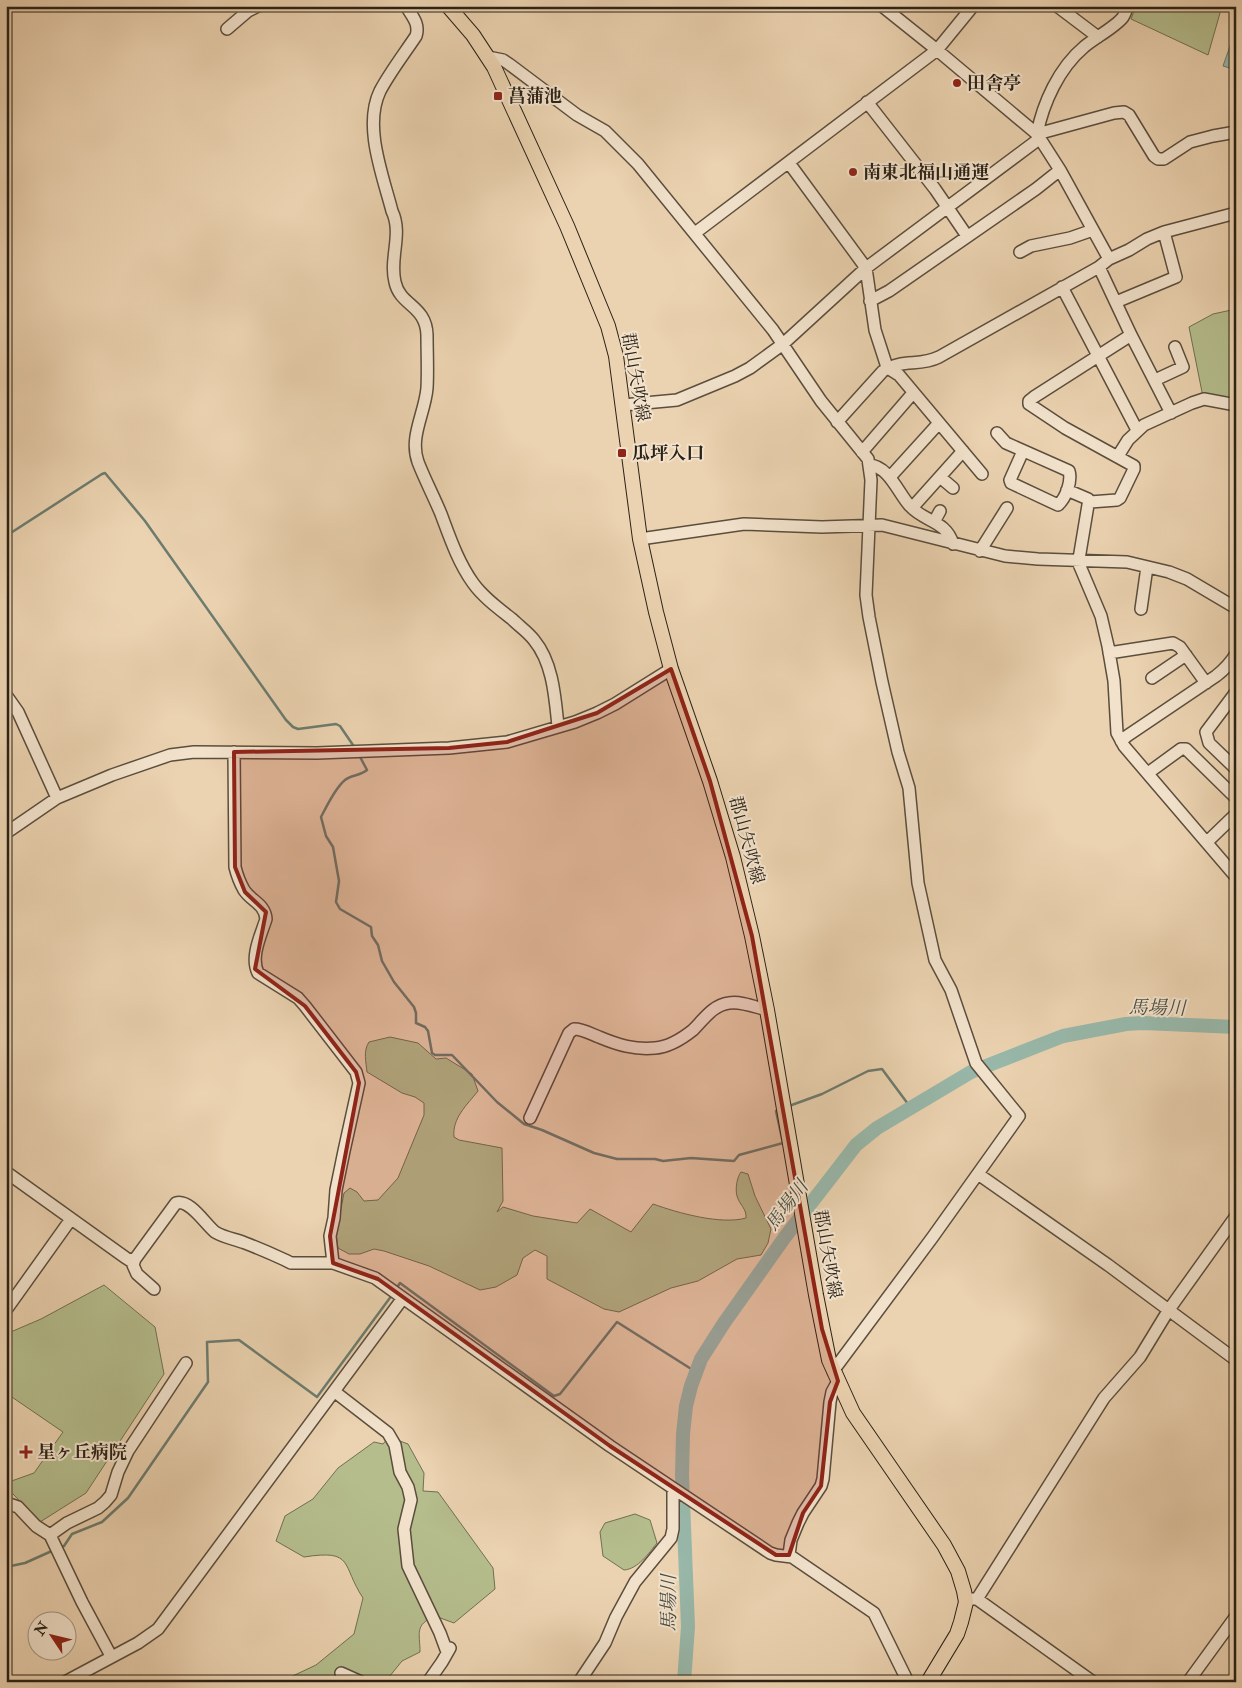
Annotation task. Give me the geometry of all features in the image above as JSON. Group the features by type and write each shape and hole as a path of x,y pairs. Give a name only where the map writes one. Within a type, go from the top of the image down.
{"main road":[{"name":"郡山矢吹線","path":"448,6 488,56 567,226 608,326 616,356 640,539 671,669 710,781 733,856 752,936 767,1010 822,1329 835,1376 853,1413 952,1559 971,1599 957,1634 928,1682"}],"street":[{"path":"227,29 258,6"},
{"path":"406,6 418,30 380,92 375,107 374,130 375,144 392,211 397,221 393,269 397,290 419,312 426,325 427,388 415,438 418,461 454,549 480,593 533,638 544,654 549,668 558,726"},
{"path":"882,6 1038,136 1060,170 1109,258"},
{"path":"695,233 937,50 973,6"},
{"path":"1057,6 1098,37"},
{"path":"1038,136 1048,95 1068,65 1082,49 1123,18 1128,6"},
{"path":"488,56 503,60 565,106 605,131 638,164 783,344 821,401 868,459 871,480 866,595 898,752 909,788 918,883 936,960 951,990 976,1063 1019,1116 835,1376 830,1402 822,1486 803,1513 792,1540 789,1555"},
{"path":"867,102 948,206 967,236"},
{"path":"623,405 658,403 687,397 736,376 783,344 866,268 1038,136 1114,113 1124,112 1129,115 1154,156 1158,159 1164,159 1190,142 1236,132"},
{"path":"789,163 866,268 875,330 888,368 899,375 982,474"},
{"path":"870,301 889,290 1036,189 1060,170"},
{"path":"837,422 883,371 888,368 896,364 932,361 1099,267 1109,258 1129,250 1147,239 1164,232 1236,212"},
{"path":"1020,252 1032,246 1070,238 1093,230"},
{"path":"1116,302 1176,277 1164,232"},
{"path":"1099,267 1171,413"},
{"path":"1062,288 1137,430"},
{"path":"1067,490 1088,499 1090,502 1117,500 1120,498 1134,466 1065,428 1029,404 1029,401 1131,334"},
{"path":"1154,380 1183,367 1175,348"},
{"path":"862,452 914,393"},
{"path":"1118,456 1137,430 1171,413 1204,399 1236,405"},
{"path":"890,477 939,424"},
{"path":"997,433 1002,441 1069,471 1070,476 1067,490 1058,505 1011,483 1010,480 1023,451"},
{"path":"912,508 963,452"},
{"path":"869,465 876,466 890,477 912,508 948,531 953,544"},
{"path":"940,477 953,488"},
{"path":"1090,502 1087,508 1079,564 1101,616 1114,681 1117,733 1121,741 1148,774 1236,876"},
{"path":"980,550 1007,508"},
{"path":"934,522 940,511"},
{"path":"640,539 744,524 822,527 882,525 1005,556 1038,560 1079,559 1127,562 1187,579 1236,608"},
{"path":"1141,609 1147,567"},
{"path":"1109,653 1172,643 1180,647 1206,683"},
{"path":"1121,741 1222,671 1236,654"},
{"path":"1152,678 1186,655"},
{"path":"6,833 58,798 112,775 170,755 194,752 316,753 475,747 507,742 575,722 606,709 671,669"},
{"path":"1234,763 1221,754 1207,740 1206,732 1236,692"},
{"path":"6,695 18,712 58,798"},
{"path":"1148,774 1181,749 1186,749 1236,798"},
{"path":"234,752 235,867 245,892 266,912 266,919 254,959 255,969 258,973 298,998 356,1072 359,1083 336,1190 334,1218 330,1236 333,1263"},
{"path":"1206,769 1221,754"},
{"path":"1207,842 1236,814"},
{"path":"530,1118 569,1033 574,1028 622,1046 655,1048 664,1047 691,1031 705,1016 720,1005 728,1003 741,1004 767,1010"},
{"path":"6,1172 126,1258 129,1260 135,1259"},
{"path":"978,1174 1108,1265 1236,1360"},
{"path":"154,1288 135,1271 133,1265 135,1259 176,1203 180,1202 184,1202 208,1226 222,1236 244,1242 291,1262 333,1263 375,1278 675,1491 770,1553 776,1556 789,1555 874,1613 908,1682"},
{"path":"1093,1682 971,1599 1104,1398 1140,1357 1168,1311 1236,1216"},
{"path":"6,1310 71,1218"},
{"path":"65,1682 138,1643 158,1630 403,1298"},
{"path":"50,1535 67,1522 98,1508 111,1495 118,1472 128,1451 186,1363"},
{"path":"334,1392 388,1433 395,1445 400,1472 408,1487 411,1500 404,1530 408,1566 448,1650 428,1682"},
{"path":"579,1682 605,1643 616,1617 635,1582 671,1538 675,1491"},
{"path":"6,1503 18,1507 36,1526 50,1535 82,1602 111,1656"},
{"path":"1188,1682 1236,1616"},
{"path":"341,1673 361,1682"}],"highlighted area":[{"path":"671,669 710,781 752,936 822,1329 838,1381 830,1402 821,1486 803,1513 789,1555 776,1555 610,1446 378,1279 333,1263 330,1236 359,1083 356,1072 305,1006 255,969 266,912 245,892 235,867 234,752 449,748 507,742 597,713"}],"green space":[{"path":"1136,6 1222,6 1208,55 1131,19"},
{"path":"1236,309 1236,401 1203,397 1189,327 1213,314"},
{"path":"390,1037 418,1043 436,1059 446,1058 472,1074 478,1091 458,1118 455,1124 454,1137 459,1140 502,1148 503,1201 497,1212 503,1207 533,1216 577,1223 590,1209 631,1232 653,1204 700,1217 736,1220 746,1218 736,1193 737,1180 741,1172 748,1174 755,1196 771,1229 768,1243 761,1255 737,1259 698,1281 671,1288 619,1312 604,1309 547,1279 547,1256 535,1250 523,1258 517,1275 496,1287 480,1290 429,1266 384,1251 374,1249 360,1254 349,1254 338,1248 336,1235 344,1193 350,1188 357,1192 364,1201 378,1200 398,1178 424,1115 424,1103 415,1097 402,1093 367,1072 365,1053 367,1045 369,1042"},
{"path":"104,1285 155,1327 164,1374 86,1493 40,1522 13,1494 6,1495 6,1483 34,1473 63,1432 6,1393 6,1334 41,1319"},
{"path":"389,1437 408,1444 424,1473 423,1491 438,1492 493,1568 495,1589 454,1623 435,1616 428,1619 421,1626 420,1630 420,1652 402,1661 385,1682 280,1682 316,1665 354,1634 363,1598 348,1568 339,1558 332,1555 304,1557 276,1541 285,1516 313,1499 338,1468 374,1442 383,1444"},
{"path":"635,1514 650,1520 657,1543 638,1564 624,1570 603,1556 600,1532 605,1523"}],"shaded area":[{"path":"1236,29 1236,70 1223,66"}],"waterway":[{"path":"6,536 105,473 145,521 286,720 298,729 336,724 340,726 355,748"},
{"path":"359,755 367,770 347,778 341,783 321,817 326,836 333,847 339,881 336,902 340,909 371,927 372,936 378,945 382,961 394,982 414,1007 416,1023 425,1027 428,1031 432,1053 435,1055 452,1055 497,1102 524,1124 594,1153 617,1159 655,1159 663,1161 691,1158 734,1161 739,1155 783,1143 776,1111 779,1110"},
{"name":"馬場川","path":"684,1682 688,1627 682,1475 683,1434 686,1406 691,1386 701,1359 724,1323 785,1237 856,1145 877,1128 971,1072 1063,1036 1126,1024 1143,1023 1236,1027"},
{"path":"789,1106 822,1094 868,1071 882,1069 911,1108"},
{"path":"396,1289 400,1283 554,1396 560,1394 617,1322 696,1372"},
{"path":"59,1548 64,1546 72,1534 102,1522 128,1498 208,1382 207,1342 239,1340 317,1397 392,1295"},
{"path":"6,1567 25,1563 54,1550"}],"place":[{"name":"田舎亭","path":"957,83"},
{"name":"菖蒲池","path":"498,96"},
{"name":"南東北福山通運","path":"853,172"},
{"name":"瓜坪入口","path":"622,453"},
{"name":"星ヶ丘病院","path":"26,1452"}]}
